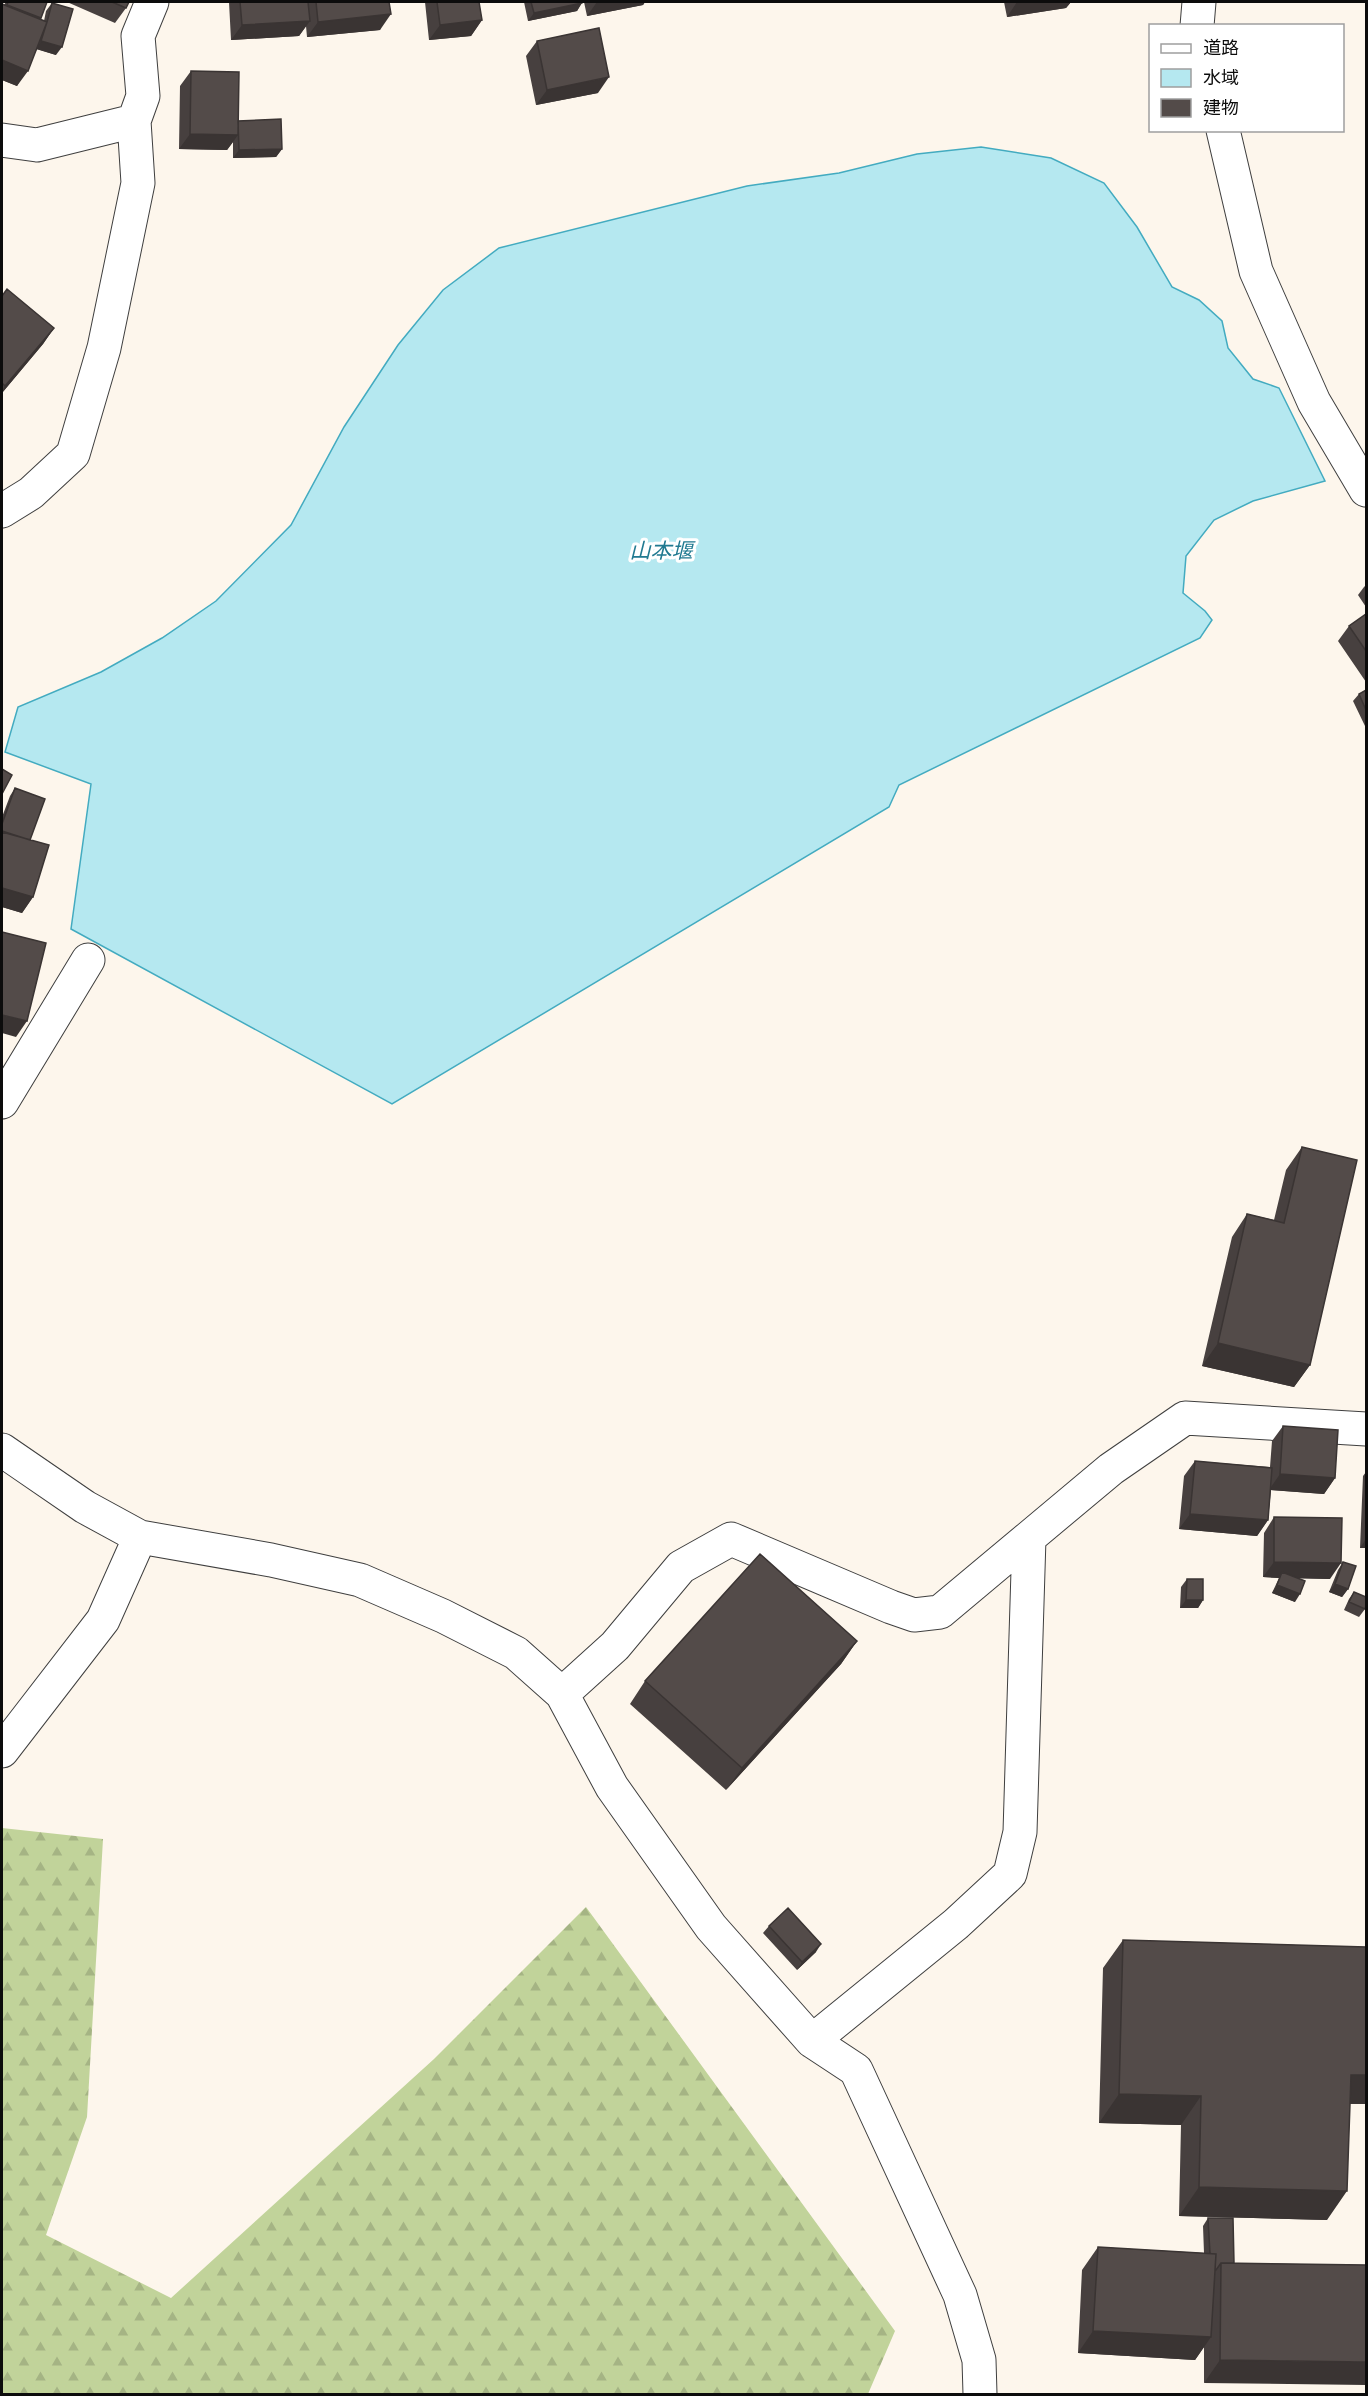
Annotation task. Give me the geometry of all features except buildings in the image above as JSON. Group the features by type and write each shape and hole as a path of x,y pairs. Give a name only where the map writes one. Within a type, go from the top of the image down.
{"street":[{"path":"2,511 31,493 74,454 104,348 138,183 134,121 143,96 138,36 152,2"},
{"path":"1197,24 1198,2"},
{"path":"2,140 37,145 134,121"},
{"path":"1223,132 1256,271 1314,402 1366,490"},
{"path":"2,1102 88,960"},
{"path":"562,1694 615,1646 681,1567 731,1539 914,1615 940,1612 1112,1469 1185,1418 1366,1429"},
{"path":"2,1450 86,1507 140,1536 271,1560 360,1580 443,1616 516,1653 562,1694 612,1787 711,1927 812,2041 856,2070 960,2295 979,2360 980,2394"},
{"path":"2,1751 103,1620 140,1536"},
{"path":"812,2041 956,1924 1010,1874 1020,1832 1029,1538"}],"green space":[{"path":"2,1828 103,1839 87,2117 46,2235 171,2298 434,2059 586,1907 895,2331 868,2394 2,2394"}],"water":[{"name":"山本堰","path":"981,147 1051,158 1104,183 1137,227 1172,287 1199,300 1222,321 1228,348 1253,379 1279,388 1325,481 1253,501 1214,520 1186,556 1183,593 1205,611 1212,620 1200,638 899,785 889,807 392,1104 71,929 91,784 5,752 18,707 101,672 162,638 216,601 291,525 344,427 398,345 443,290 499,248 747,186 839,173 917,154"}]}
